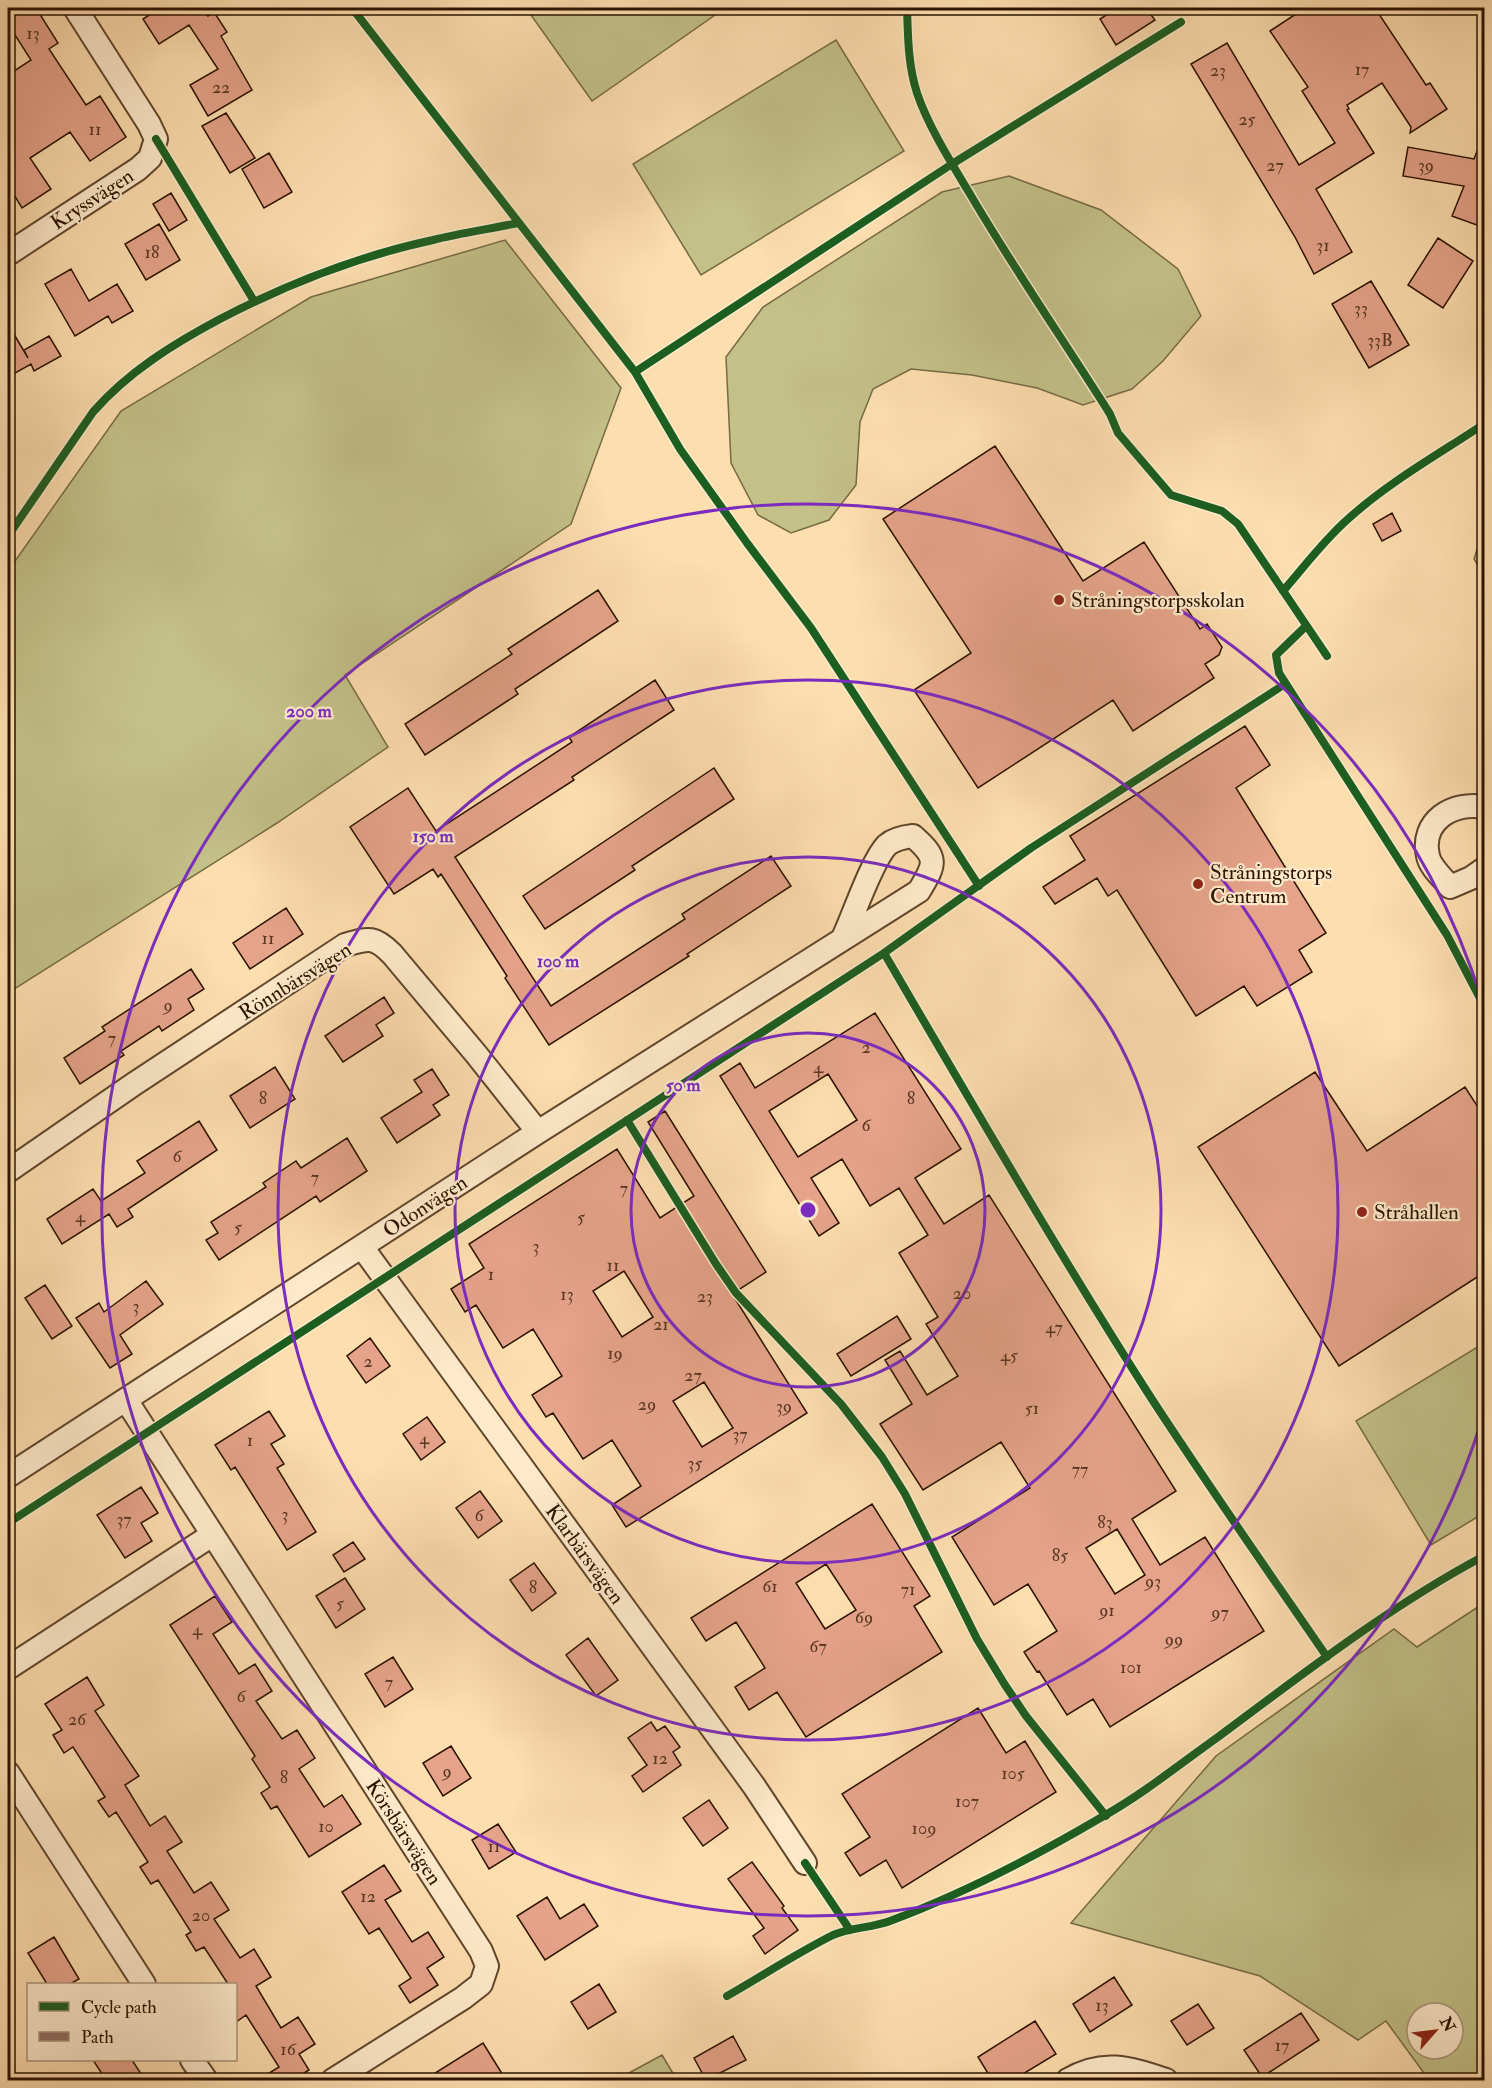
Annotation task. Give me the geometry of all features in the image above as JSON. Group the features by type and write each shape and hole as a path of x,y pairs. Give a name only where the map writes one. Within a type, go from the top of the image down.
{"street":[{"name":"Kryssvägen","path":"8,254 138,169 150,158 156,140 149,124 75,8"},
{"path":"1485,807 1459,807 1446,812 1430,828 1426,841 1428,859 1450,887 1485,870"},
{"name":"Odonvägen","path":"8,1476 538,1132 919,891 928,876 933,861 928,849 913,836 902,837 887,845 877,859 843,938"},
{"name":"Rönnbärsvägen","path":"8,1171 134,1084 345,945 365,939 381,943 392,954 538,1132"},
{"name":"Klarbärsvägen","path":"362,1247 754,1786 805,1863"},
{"name":"Körsbärsvägen","path":"126,1400 481,1951 488,1966 481,1984 464,1998 333,2080"},
{"path":"8,1668 212,1535"},
{"path":"8,1773 143,1983"},
{"path":"193,2061 206,2080"},
{"path":"1068,2080 1080,2073 1104,2066 1132,2069 1166,2080"}],"shaded area":[{"path":"526,8 725,8 592,101"},
{"path":"836,40 904,151 701,275 633,164"},
{"path":"1009,176 1101,210 1178,269 1201,316 1163,361 1132,389 1083,405 1037,388 972,375 911,369 873,389 860,422 856,485 829,520 791,533 758,515 731,463 726,357 763,307 942,192"},
{"path":"505,240 621,388 571,524 345,675 388,747 277,823 8,993 8,571 121,411 311,297"},
{"path":"1484,527 1484,576 1474,559"},
{"path":"1484,1343 1484,1513 1431,1545 1356,1421"},
{"path":"1484,1603 1484,2080 1429,2080 1415,2061 1465,2061 1465,2001 1405,2001 1405,2047 1386,2021 1358,2040 1260,1976 1071,1923 1216,1756 1394,1629 1417,1647"},
{"path":"662,2055 677,2080 616,2080"}],"building":[{"path":"16,8 36,8 58,43 49,49 86,105 100,96 126,137 90,161 70,132 30,158 51,189 22,208 8,185 8,75 31,60 8,24 8,13"},
{"path":"160,8 216,8 206,14 208,16 214,12 227,32 221,36 252,90 208,116 190,85 218,69 189,25 159,44 143,19"},
{"path":"1117,8 1146,8 1155,20 1116,45 1100,19"},
{"path":"1305,8 1375,8 1426,85 1430,83 1447,109 1410,133 1411,127 1382,83 1347,105 1349,109 1347,110 1374,153 1316,189 1352,252 1314,274 1295,237 1191,64 1227,43 1299,165 1335,143 1302,91 1308,87 1270,31"},
{"path":"226,113 255,158 230,173 202,126"},
{"path":"1483,136 1485,136 1485,228 1452,216 1464,186 1403,176 1408,147 1474,159"},
{"path":"269,153 292,192 264,208 242,169"},
{"path":"171,193 187,220 169,231 153,204"},
{"path":"159,224 180,260 146,280 125,244"},
{"path":"1438,238 1473,261 1443,308 1408,285"},
{"path":"71,269 89,301 117,284 133,311 112,323 108,316 75,336 45,284"},
{"path":"1371,281 1409,345 1369,368 1332,304"},
{"path":"8,324 28,358 24,350 49,336 61,356 34,371 31,364 8,377"},
{"name":"Stråningstorpsskolan","path":"995,446 1083,581 1144,542 1200,629 1207,624 1222,647 1219,655 1205,664 1214,678 1133,731 1113,700 978,788 914,690 971,653 883,519"},
{"path":"1392,513 1401,531 1382,541 1373,524"},
{"path":"598,590 618,621 515,689 518,694 425,755 405,724 512,654 508,649"},
{"path":"655,680 674,710 572,777 574,780 455,857 551,1006 685,919 682,914 771,856 791,886 687,954 689,956 549,1045 441,874 438,877 433,869 394,894 350,827 408,788 436,831 572,742 569,737"},
{"name":"Stråningstorps Centrum","path":"1245,726 1270,765 1236,788 1326,933 1299,950 1312,972 1257,1006 1244,986 1196,1016 1117,890 1108,896 1097,878 1055,904 1043,887 1085,860 1070,836"},
{"path":"714,768 734,799 632,866 635,870 545,929 523,896"},
{"path":"286,908 303,934 250,969 233,943"},
{"path":"191,969 204,989 188,999 194,1010 162,1031 159,1026 121,1051 124,1055 80,1084 64,1058 105,1031 102,1027"},
{"path":"384,997 394,1013 376,1025 383,1036 343,1062 325,1036"},
{"path":"875,1013 961,1149 915,1178 930,1202 944,1224 989,1195 1176,1491 1132,1519 1160,1565 1205,1537 1264,1631 1110,1727 1093,1699 1067,1715 1024,1652 1057,1631 1028,1584 994,1605 952,1537 1030,1488 1001,1442 923,1490 880,1424 912,1404 885,1360 900,1351 927,1395 958,1376 926,1324 938,1317 899,1253 928,1235 899,1188 870,1206 842,1159 811,1178 839,1223 819,1236 720,1076 740,1063 755,1088","holes":["828,1074 857,1120 798,1157 769,1111","1117,1529 1145,1575 1115,1594 1086,1548"]},
{"path":"275,1067 295,1099 250,1128 230,1096"},
{"path":"432,1069 449,1095 433,1105 440,1115 397,1143 381,1118 422,1092 414,1080"},
{"name":"Stråhallen","path":"1315,1072 1367,1151 1465,1087 1485,1118 1485,1272 1339,1366 1198,1147"},
{"path":"665,1111 766,1272 732,1294 807,1413 626,1527 612,1505 641,1486 612,1440 583,1459 553,1413 546,1417 532,1395 562,1376 533,1329 503,1348 476,1305 465,1312 451,1289 484,1268 469,1244 617,1149 660,1218 694,1196 648,1122","holes":["624,1271 653,1317 622,1337 593,1291","704,1382 733,1428 702,1447 673,1401"]},
{"path":"199,1121 217,1150 128,1209 133,1217 117,1227 109,1214 62,1244 47,1219 93,1189 101,1201 145,1173 137,1161"},
{"path":"347,1138 367,1171 320,1202 316,1196 219,1260 206,1240 218,1233 211,1222 266,1187 263,1183 296,1161 301,1168"},
{"path":"146,1281 163,1304 120,1335 132,1354 110,1368 76,1318 99,1303 104,1312"},
{"path":"45,1285 72,1326 52,1339 25,1298"},
{"path":"897,1316 911,1339 851,1376 837,1354"},
{"path":"370,1338 390,1366 366,1383 347,1356"},
{"path":"269,1411 285,1436 271,1444 284,1464 277,1468 316,1532 287,1550 235,1467 231,1470 215,1445"},
{"path":"427,1417 445,1442 421,1460 403,1434"},
{"path":"141,1487 158,1513 141,1523 152,1541 125,1558 97,1515"},
{"path":"480,1491 502,1521 478,1538 456,1508"},
{"path":"872,1504 930,1596 914,1606 942,1652 806,1737 777,1692 749,1710 735,1687 765,1668 736,1622 706,1641 691,1618","holes":["826,1564 856,1610 825,1629 796,1583"]},
{"path":"353,1542 365,1559 344,1572 333,1555"},
{"path":"534,1563 556,1593 532,1611 510,1580"},
{"path":"345,1578 365,1609 336,1628 316,1596"},
{"path":"215,1596 232,1622 213,1634 239,1674 255,1664 272,1691 256,1701 282,1739 297,1730 315,1758 299,1769 324,1807 342,1795 361,1824 309,1857 277,1806 271,1809 261,1793 270,1787 252,1759 255,1756 170,1625"},
{"path":"588,1638 618,1680 596,1696 566,1655"},
{"path":"393,1657 413,1689 385,1707 365,1674"},
{"path":"87,1677 104,1705 95,1711 139,1776 125,1785 150,1826 165,1816 182,1842 167,1851 194,1893 211,1882 229,1910 214,1919 240,1958 254,1949 271,1977 256,1986 281,2028 298,2017 315,2044 299,2054 309,2070 293,2080 258,2080 279,2067 246,2015 237,2021 237,1983 227,1983 204,1947 196,1951 186,1935 191,1932 158,1880 151,1884 140,1867 148,1862 116,1812 109,1817 98,1801 105,1797 73,1747 64,1753 53,1735 62,1730 45,1704"},
{"path":"978,1708 1006,1753 1025,1741 1056,1792 902,1888 886,1860 860,1876 845,1853 870,1837 842,1794"},
{"path":"651,1722 657,1731 665,1726 680,1747 673,1752 681,1765 643,1792 632,1776 647,1765 628,1738"},
{"path":"451,1746 471,1778 443,1796 423,1763"},
{"path":"709,1800 728,1828 703,1846 683,1818"},
{"path":"498,1824 516,1852 489,1869 472,1840"},
{"path":"752,1862 784,1906 782,1908 798,1930 765,1954 753,1936 764,1928 728,1879"},
{"path":"384,1865 401,1891 385,1900 412,1942 428,1932 444,1957 427,1968 438,1985 410,2003 399,1986 411,1978 379,1928 369,1934 342,1892"},
{"path":"547,1897 560,1919 584,1904 598,1926 545,1960 517,1916"},
{"path":"54,1937 79,1979 72,1983 46,1983 28,1953"},
{"path":"1114,1977 1132,2005 1090,2032 1073,2004"},
{"path":"599,1984 616,2012 588,2029 571,2002"},
{"path":"1198,2004 1214,2028 1187,2045 1171,2021"},
{"path":"1301,2013 1319,2040 1262,2077 1244,2050"},
{"path":"1035,2021 1056,2054 1013,2080 992,2080 978,2057"},
{"path":"733,2036 746,2060 706,2080 694,2058"},
{"path":"483,2043 506,2080 424,2080"},
{"path":"94,2061 133,2061 145,2080 106,2080"}],"marked path":[{"path":"568,2076 570,2080"}],"cycle path":[{"path":"352,8 635,372 680,449 811,628 979,886"},
{"path":"907,8 909,51 914,82 934,132 1004,250 1110,414 1118,433 1171,495 1222,511 1238,524 1327,656"},
{"path":"635,372 952,164 1181,22"},
{"path":"156,139 254,301"},
{"path":"8,536 93,412 121,384 185,338 271,294 324,272 405,247 518,223"},
{"path":"1283,591 1348,519 1397,481 1484,424"},
{"path":"1306,626 1276,655 1279,673 1447,935 1484,1006"},
{"path":"8,1523 884,953 1031,848 1285,684"},
{"path":"884,953 1112,1336 1190,1457 1327,1657"},
{"path":"627,1120 736,1293 841,1404 882,1457 905,1494 977,1639 1005,1685 1026,1716 1106,1816"},
{"path":"727,1996 833,1935 883,1923 945,1899 1025,1860 1102,1817 1132,1799 1381,1618 1484,1556"},
{"path":"805,1863 850,1930"}],"place":[{"name":"Stråningstorpsskolan","path":"1059,600"},
{"name":"Stråningstorps Centrum","path":"1198,884"},
{"name":"Stråhallen","path":"1362,1212"}]}
